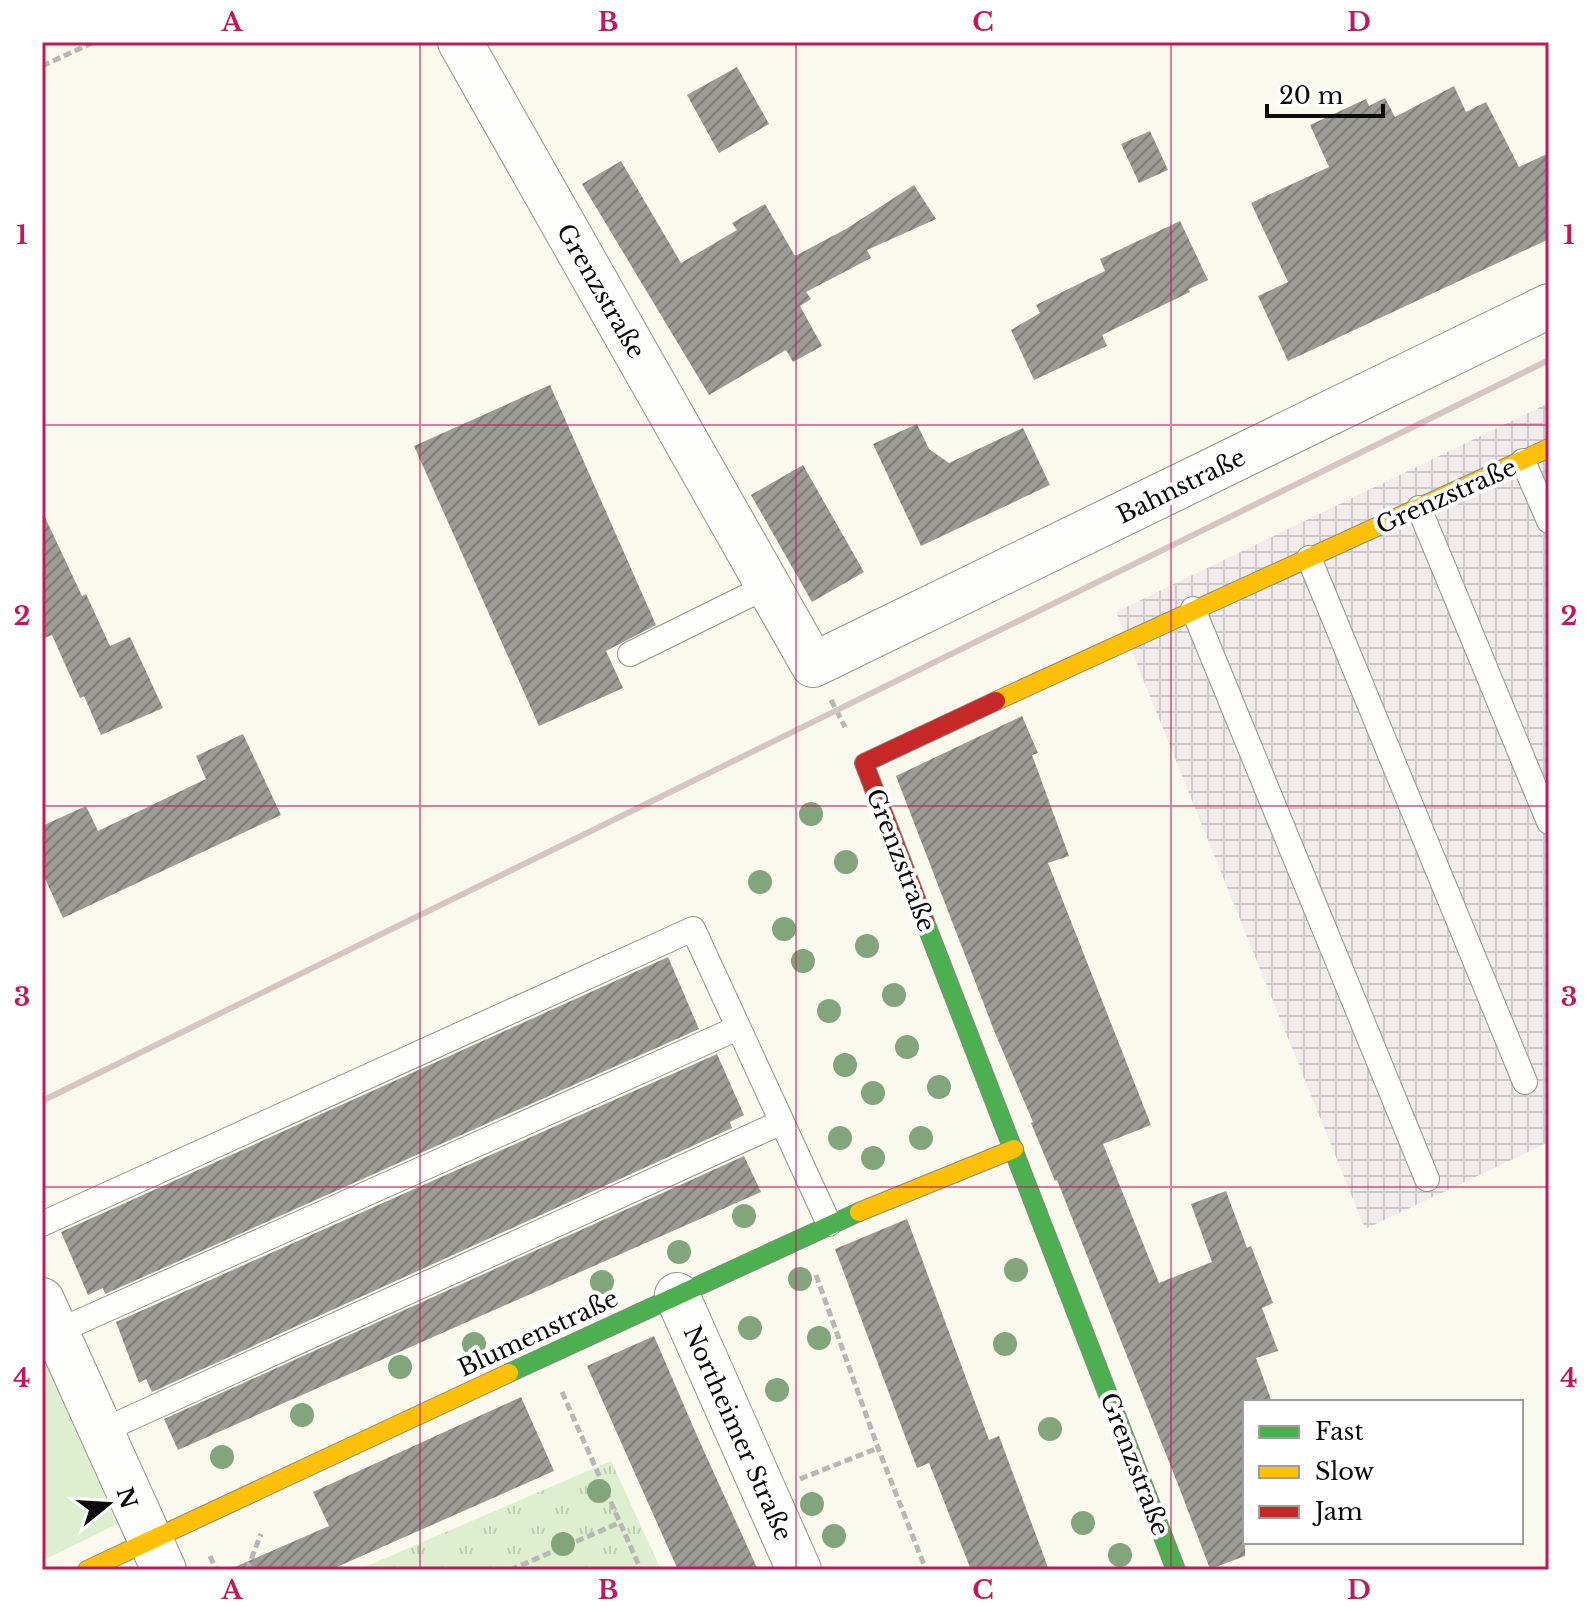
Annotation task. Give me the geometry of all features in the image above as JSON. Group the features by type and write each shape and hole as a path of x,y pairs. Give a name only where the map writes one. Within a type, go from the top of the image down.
{"street":[{"name":"Grenzstraße","path":"460,42 813,665"},
{"name":"Bahnstraße","path":"813,665 1549,306"},
{"name":"Grenzstraße","path":"1176,1570 864,763 1193,609 1549,448"},
{"name":"Blumenstraße","path":"87,1570 157,1555 546,1356 829,1224 1014,1149"},
{"name":"Northeimer Straße","path":"677,1295 799,1570"},
{"path":"49,1316 157,1555"}],"lane":[{"path":"1523,461 1549,521"},
{"path":"1419,508 1549,822"},
{"path":"1309,558 1525,1082"},
{"path":"630,654 768,586"},
{"path":"1193,609 1427,1179"},
{"path":"42,1224 693,929 829,1224"},
{"path":"49,1316 738,1028"},
{"path":"102,1431 782,1122"}],"path":[{"path":"42,66 94,42"},
{"path":"813,665 864,763"},
{"path":"802,1237 878,1448 926,1570"},
{"path":"546,1356 641,1570"},
{"path":"764,1493 878,1448"},
{"path":"510,1570 619,1523"}],"shaded area":[{"path":"1549,403 1549,1142 1365,1229 1116,612"}],"green space":[{"path":"42,1354 117,1524 42,1561"},
{"path":"611,1461 661,1570 360,1569"}],"building":[{"path":"737,67 769,124 719,153 687,95"},
{"path":"1454,86 1466,112 1486,102 1519,167 1549,153 1549,239 1288,361 1258,296 1288,282 1251,203 1329,167 1310,125 1366,99 1369,106 1385,98 1395,117"},
{"path":"1150,131 1168,170 1139,183 1121,144"},
{"path":"621,161 681,263 737,230 732,223 765,204 795,256 846,229 914,185 936,219 867,250 871,258 806,292 811,299 800,306 822,346 793,362 786,350 709,395 582,184"},
{"path":"1180,221 1208,280 1102,335 1107,346 1034,380 1011,330 1040,313 1036,305 1105,271 1100,259"},
{"path":"550,385 656,625 606,651 623,688 539,726 414,446"},
{"path":"917,424 929,449 949,463 1023,428 1050,485 921,546 873,444"},
{"path":"803,465 864,572 812,602 751,495"},
{"path":"42,511 82,596 86,594 110,646 130,637 163,708 101,735 84,696 80,698 52,635 42,639"},
{"path":"1022,716 1038,753 1032,755 1069,856 1048,863 1151,1125 1103,1144 1159,1283 1212,1262 1191,1204 1226,1191 1247,1248 1251,1246 1273,1303 1262,1308 1278,1351 1256,1358 1271,1400 1243,1400 1245,1556 1210,1569 1057,1180 995,1033 896,776"},
{"path":"243,734 281,815 63,918 42,872 42,826 86,806 98,831 206,779 196,756"},
{"path":"668,957 699,1029 105,1294 103,1288 88,1295 61,1232"},
{"path":"717,1054 744,1115 730,1122 732,1128 152,1392 146,1379 139,1383 116,1322"},
{"path":"744,1156 761,1192 178,1450 164,1419"},
{"path":"907,1219 989,1440 999,1436 1049,1570 971,1570 929,1463 917,1468 835,1249"},
{"path":"654,1336 758,1570 678,1570 587,1366"},
{"path":"521,1397 554,1471 330,1570 228,1570 329,1526 313,1492"}],"railway":[{"path":"42,1101 1549,360"}],"traffic: fast":[{"path":"925,922 1176,1570"},
{"path":"509,1373 859,1212"}],"traffic: slow":[{"path":"996,701 1549,448"},
{"path":"859,1212 1014,1149"},
{"path":"87,1570 509,1373"}],"traffic: jam":[{"path":"925,922 864,763 996,701"}]}
